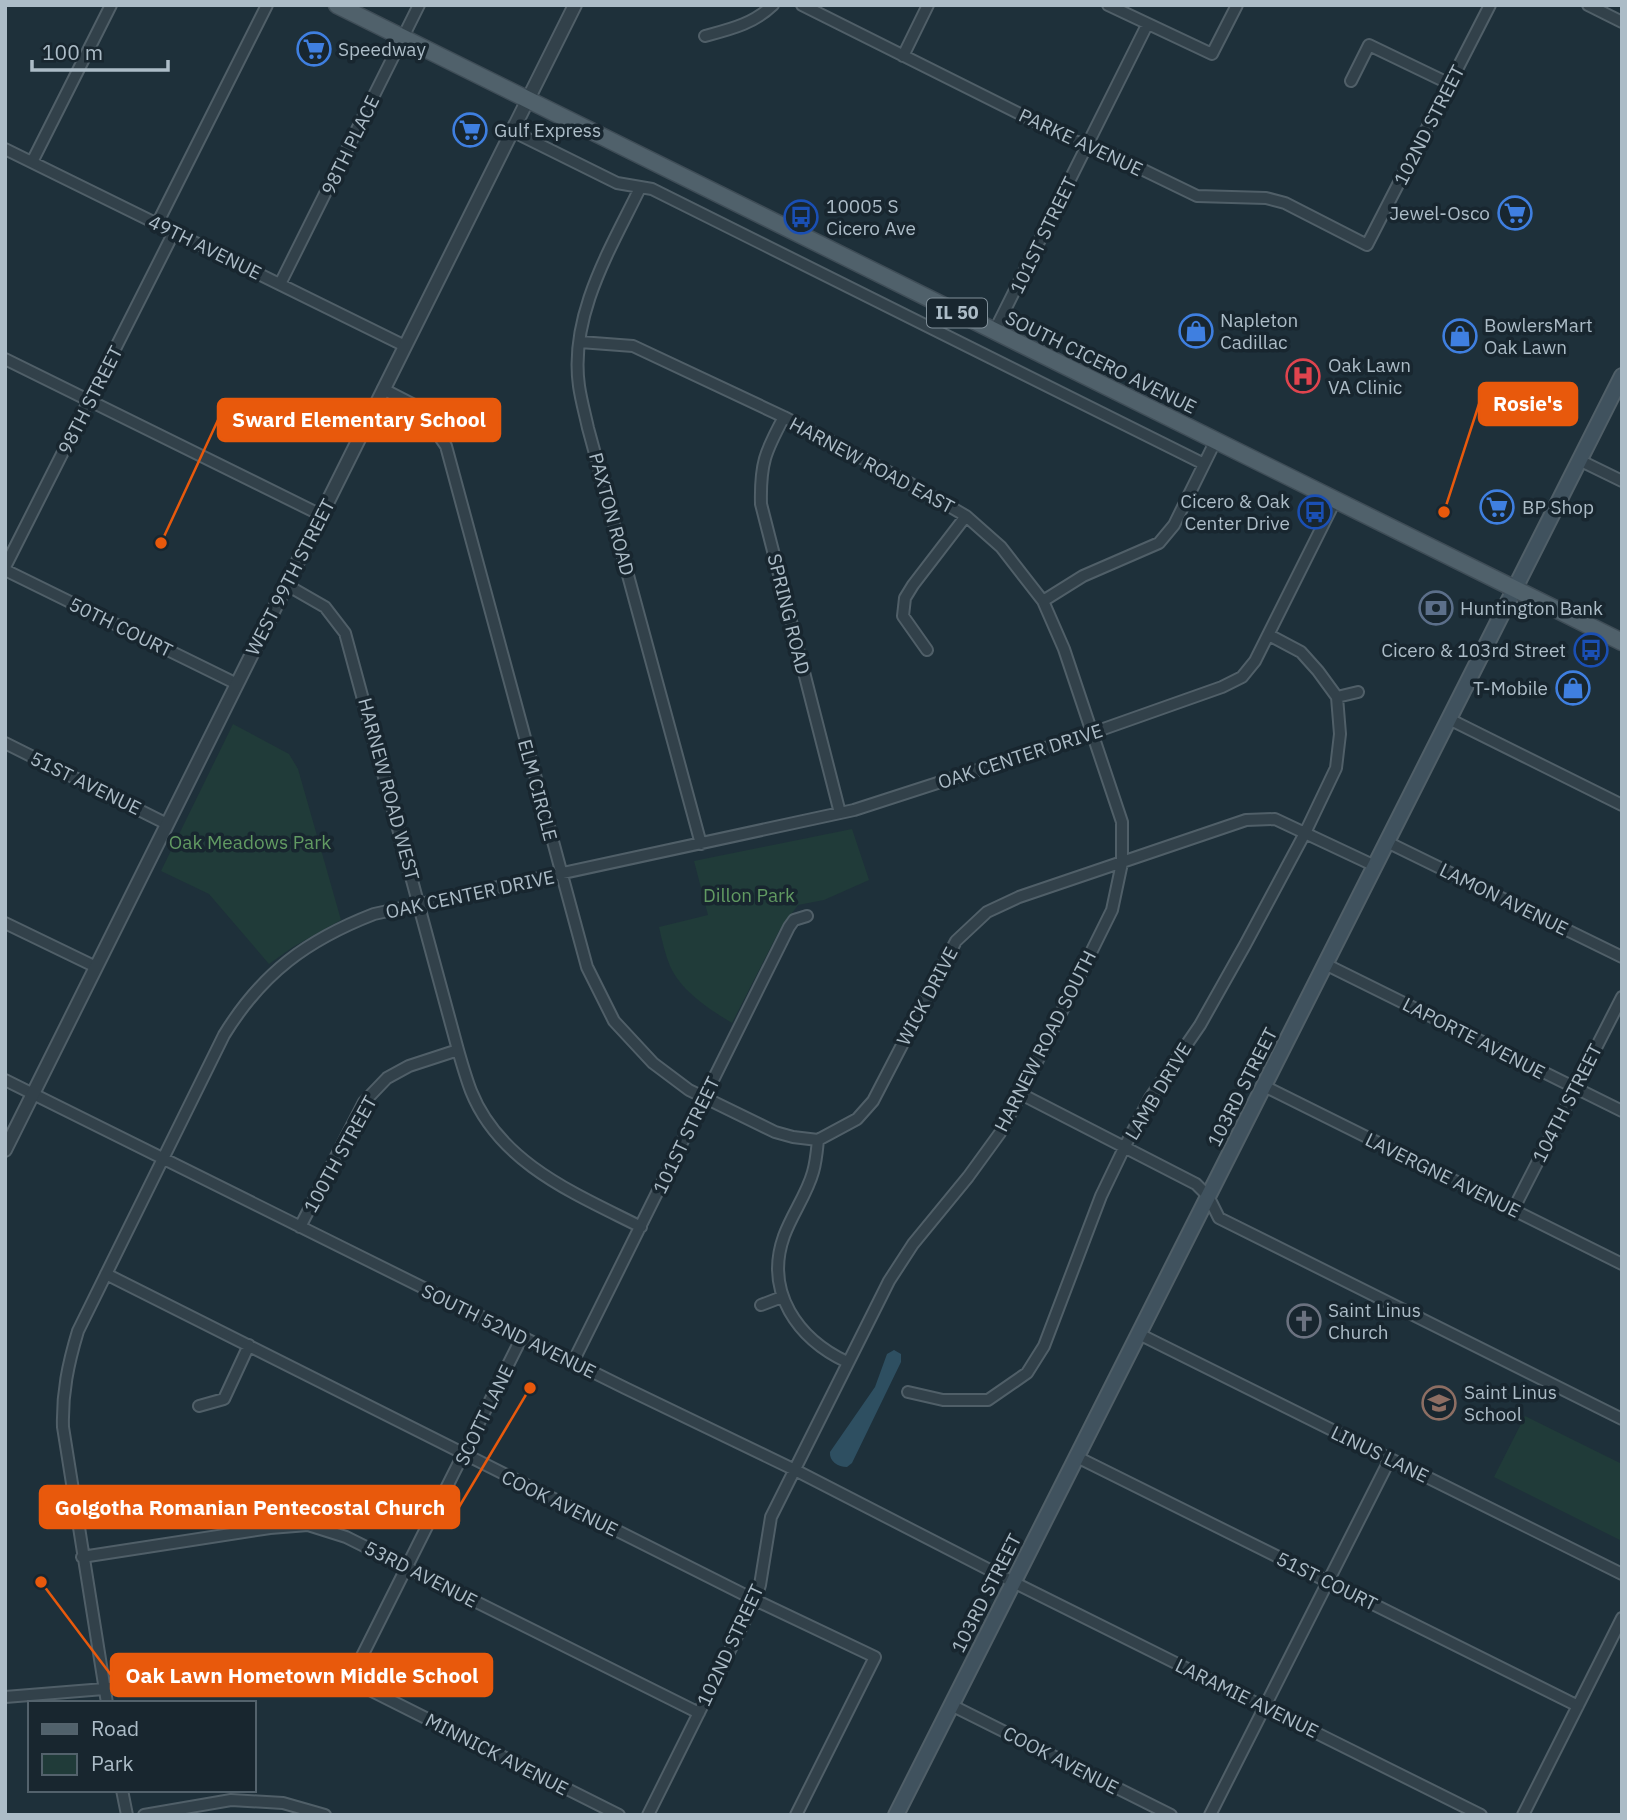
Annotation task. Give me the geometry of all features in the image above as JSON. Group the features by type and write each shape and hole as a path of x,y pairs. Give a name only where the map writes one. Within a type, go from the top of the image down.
{"main road":[{"name":"SOUTH CICERO AVENUE","path":"337,5 1622,642"},
{"name":"103RD STREET","path":"896,1815 1622,376"}],"street":[{"path":"32,162 111,5"},
{"path":"157,223 267,5"},
{"name":"98TH PLACE","path":"280,284 419,5"},
{"name":"WEST 99TH STREET","path":"5,1150 575,5"},
{"path":"705,36 742,27 773,5"},
{"name":"PARKE AVENUE","path":"803,5 1074,141 1197,196 1266,198 1285,203 1367,245"},
{"path":"903,56 928,5"},
{"path":"1108,5 1212,54 1237,5"},
{"name":"102ND STREET","path":"1367,245 1490,5"},
{"path":"1588,5 1622,22"},
{"name":"101ST STREET","path":"995,332 1147,25"},
{"path":"1351,81 1369,45 1450,84"},
{"path":"512,131 617,183 652,189 1204,464"},
{"name":"49TH AVENUE","path":"5,149 405,346"},
{"name":"PAXTON ROAD","path":"640,188 588,299 580,342 579,384 588,428 701,844"},
{"name":"98TH STREET","path":"5,568 174,232"},
{"name":"HARNEW ROAD EAST","path":"580,342 633,346 784,417 966,516 1001,547 1043,601 1064,649 1092,733"},
{"path":"5,359 321,515"},
{"name":"ELM CIRCLE","path":"383,388 420,408 446,446 587,967 614,1021 653,1063 688,1090 775,1132 818,1140"},
{"name":"SPRING ROAD","path":"784,417 768,446 760,474 761,504 840,813"},
{"path":"1043,601 1083,576 1159,543 1174,525 1215,442"},
{"path":"1579,460 1622,481"},
{"name":"OAK CENTER DRIVE","path":"107,1701 63,1427 67,1366 78,1331 225,1035 238,1013 270,976 300,951 345,925 374,914 840,813 908,794 1222,687 1242,677 1255,661 1335,501"},
{"path":"927,650 903,616 905,598 966,516"},
{"name":"50TH COURT","path":"5,568 237,684"},
{"name":"HARNEW ROAD WEST","path":"285,584 325,607 345,633 472,1093 491,1125 515,1154 549,1179 640,1227"},
{"path":"1269,635 1301,652 1337,697 1358,692"},
{"name":"LAMB DRIVE","path":"908,1392 943,1400 988,1400 1027,1373 1044,1346 1101,1196 1125,1146 1150,1098 1200,1025 1305,833 1336,768 1340,734 1337,697"},
{"path":"1449,719 1622,805"},
{"name":"HARNEW ROAD SOUTH","path":"794,1470 889,1281 913,1244 1000,1133 1112,910 1122,863 1122,822 1092,733"},
{"name":"51ST AVENUE","path":"5,743 167,824"},
{"name":"WICK DRIVE","path":"818,1140 857,1119 873,1101 948,954 965,931 987,912 1003,903 1246,820 1275,819 1375,866"},
{"name":"LAMON AVENUE","path":"1387,842 1622,957"},
{"name":"101ST STREET","path":"573,1362 789,927 794,920 807,916"},
{"path":"5,923 96,967"},
{"name":"LAPORTE AVENUE","path":"1325,964 1622,1111"},
{"name":"104TH STREET","path":"1513,1210 1622,997"},
{"name":"100TH STREET","path":"300,1227 365,1102 387,1078 409,1066 458,1050"},
{"name":"SOUTH 52ND AVENUE","path":"5,1080 794,1470 1013,1582"},
{"name":"LAVERGNE AVENUE","path":"1264,1086 1622,1264"},
{"path":"1021,1094 1196,1184 1208,1196 1219,1218 1622,1419"},
{"path":"818,1140 814,1171 781,1248 779,1272 782,1297 797,1324 812,1341 847,1362"},
{"name":"COOK AVENUE","path":"106,1274 755,1600 875,1657 796,1815"},
{"path":"761,1305 782,1297"},
{"name":"LINUS LANE","path":"1139,1334 1622,1574"},
{"name":"SCOTT LANE","path":"350,1680 522,1337"},
{"path":"199,1406 224,1399 248,1345"},
{"name":"51ST COURT","path":"1077,1457 1578,1706"},
{"path":"1210,1815 1390,1459"},
{"name":"102ND STREET","path":"648,1815 755,1600 771,1517 794,1470"},
{"name":"53RD AVENUE","path":"82,1558 255,1530 308,1525 346,1537 699,1713"},
{"name":"LARAMIE AVENUE","path":"1013,1582 1481,1815"},
{"path":"1523,1815 1622,1618"},
{"name":"MINNICK AVENUE","path":"5,1697 104,1689 260,1661 309,1664 350,1680 619,1815"},
{"name":"COOK AVENUE","path":"951,1705 1171,1815"},
{"path":"122,1792 127,1815"},
{"path":"144,1815 231,1800 283,1803 325,1815"}],"green space":[{"name":"Oak Meadows Park","path":"233,724 289,754 298,769 341,920 269,964 209,894 161,871"},
{"name":"Dillon Park","path":"852,829 869,880 824,900 798,905 779,931 732,1023 688,991 670,966 659,927 708,915 694,861"},
{"path":"1525,1416 1622,1464 1622,1541 1494,1477"}],"water":[{"path":"894,1350 901,1354 901,1362 852,1463 847,1467 837,1465 830,1452 875,1387 887,1354"}],"place":[{"name":"Speedway","path":"314,49"},
{"name":"Gulf Express","path":"470,130"},
{"name":"Jewel-Osco","path":"1515,213"},
{"name":"10005 S Cicero Ave","path":"801,217"},
{"name":"Napleton Cadillac","path":"1196,331"},
{"name":"BowlersMart Oak Lawn","path":"1460,336"},
{"name":"Oak Lawn VA Clinic","path":"1303,376"},
{"name":"BP Shop","path":"1497,507"},
{"name":"Cicero & Oak Center Drive","path":"1315,512"},
{"name":"Rosie's","path":"1444,512"},
{"name":"Sward Elementary School","path":"161,543"},
{"name":"Huntington Bank","path":"1436,608"},
{"name":"Cicero & 103rd Street","path":"1591,650"},
{"name":"T-Mobile","path":"1573,688"},
{"name":"Saint Linus Church","path":"1304,1321"},
{"name":"Golgotha Romanian Pentecostal Church","path":"530,1388"},
{"name":"Saint Linus School","path":"1439,1403"},
{"name":"Oak Lawn Hometown Middle School","path":"41,1582"}]}
